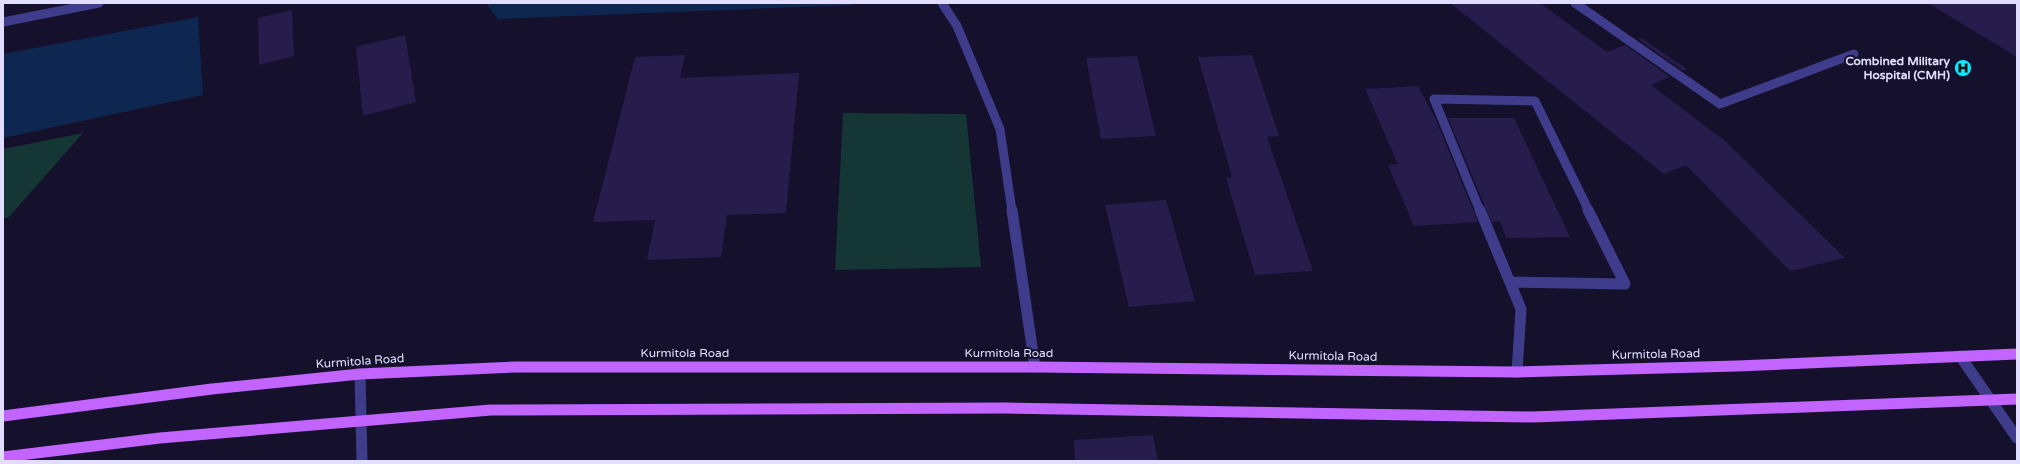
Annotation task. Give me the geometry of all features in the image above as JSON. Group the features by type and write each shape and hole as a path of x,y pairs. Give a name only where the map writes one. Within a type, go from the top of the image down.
{"main road":[{"name":"Kurmitola Road","path":"3,416 212,389 360,374 524,367 1035,367 1517,372 1738,366 2017,354"},
{"path":"3,457 160,438 491,410 981,408 1533,417 2017,399"}],"street":[{"path":"3,22 99,3"},
{"path":"942,3 957,26 1000,129 1035,367"},
{"path":"1575,3 1720,104 1854,54"},
{"path":"1510,282 1625,284 1535,101 1434,99 1521,309 1517,372"},
{"path":"1960,356 2017,438"},
{"path":"360,374 362,461"}],"green space":[{"path":"843,113 966,114 981,267 835,270"},
{"path":"83,133 8,218 3,218 3,149"}],"water":[{"path":"486,3 854,3 853,5 498,19"},
{"path":"198,17 203,95 3,138 3,54"}],"building":[{"path":"1450,3 1540,3 1607,52 1625,45 1670,77 1651,85 1725,141 1845,258 1790,271 1686,165 1664,174"},
{"path":"1928,3 2017,3 2017,57"},
{"path":"292,10 294,56 259,65 258,18"},
{"path":"405,35 416,102 363,116 356,47"},
{"path":"1641,38 1687,69 1683,71 1638,39"},
{"path":"685,55 680,78 799,73 786,213 727,215 721,257 647,260 655,220 593,222 635,57"},
{"path":"1252,55 1279,136 1267,137 1313,271 1255,275 1226,178 1232,177 1198,57"},
{"path":"1137,56 1156,136 1101,139 1086,58"},
{"path":"1418,86 1435,118 1478,222 1414,226 1388,165 1398,164 1365,89"},
{"path":"1448,118 1514,118 1570,237 1506,238 1500,221 1492,222"},
{"path":"1166,200 1195,301 1129,307 1105,205"},
{"path":"1153,435 1158,461 1075,461 1074,440"}],"place":[{"name":"Combined Military Hospital (CMH)","path":"1963,68"}]}
